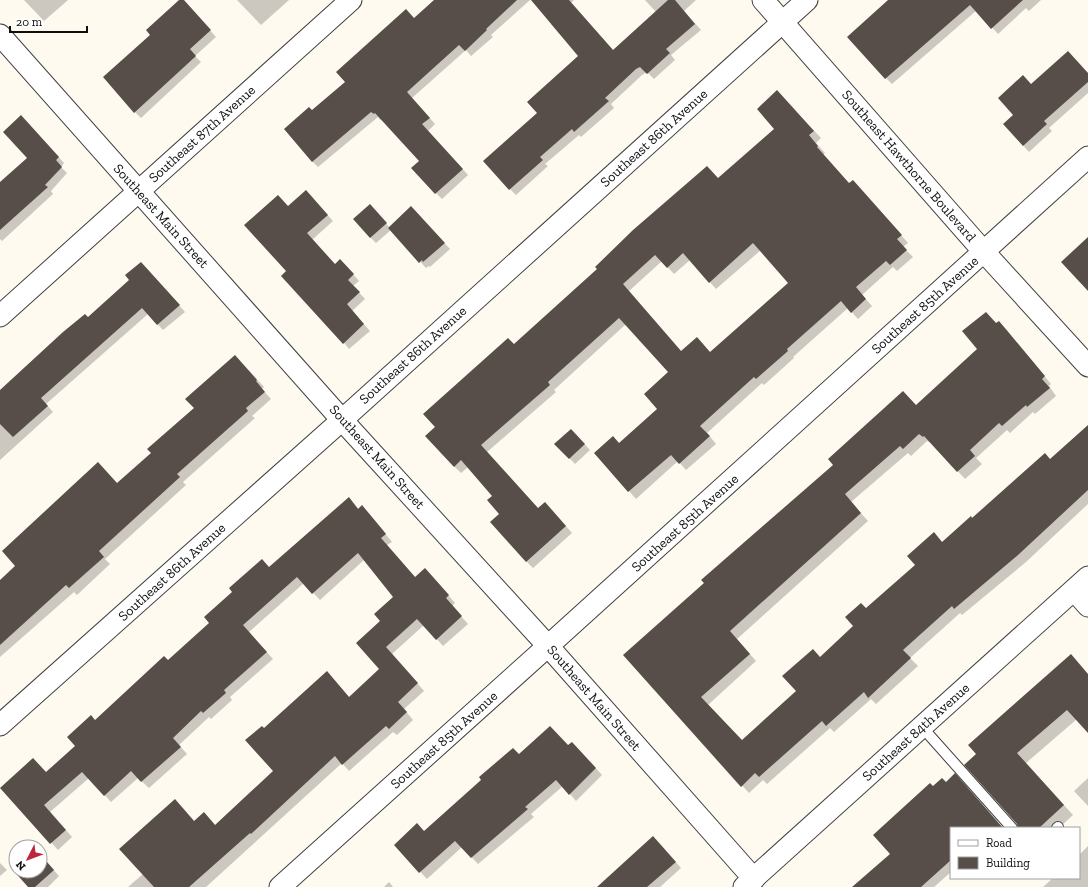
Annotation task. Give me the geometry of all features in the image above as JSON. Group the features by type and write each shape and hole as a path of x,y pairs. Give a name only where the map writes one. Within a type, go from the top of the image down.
{"street":[{"name":"Southeast 87th Avenue","path":"0,316 351,0"},
{"name":"Southeast Hawthorne Boulevard","path":"763,0 984,252 1088,366"},
{"name":"Southeast 86th Avenue","path":"0,725 342,420 807,0"},
{"name":"Southeast Main Street","path":"0,35 342,420 548,646 749,883"},
{"name":"Southeast 85th Avenue","path":"280,887 1088,157"},
{"path":"1081,584 1088,606"},
{"name":"Southeast 84th Avenue","path":"749,883 1081,584"}],"lane":[{"path":"922,727 1011,827"}],"building":[{"path":"179,0 184,0 211,30 190,49 196,56 134,113 103,77 150,35 146,30"},
{"path":"434,0 517,0 465,51 459,45 407,92 430,118 422,124 463,169 435,194 411,168 419,161 375,113 374,114 371,112 312,162 284,129 309,107 312,110 345,82 336,72 406,9 414,18"},
{"path":"531,0 569,0 613,50 668,0 675,0 695,24 666,49 670,53 647,74 640,67 636,69 605,98 609,101 574,132 572,129 540,157 543,160 509,190 483,161 537,113 527,102 578,56"},
{"path":"888,0 1023,0 991,29 970,5 885,79 847,37"},
{"path":"1068,51 1088,73 1088,82 1044,121 1047,124 1023,146 1003,124 1013,115 998,98 1023,75 1031,84"},
{"path":"777,90 814,131 809,135 818,146 817,147 849,183 853,180 902,235 897,239 907,250 890,265 886,261 856,287 866,299 851,313 841,301 787,349 788,351 756,379 754,377 700,426 710,436 679,464 671,455 628,492 594,453 613,436 619,443 657,409 644,394 668,372 619,318 548,382 550,385 481,445 538,508 545,502 566,526 526,562 490,522 499,514 487,500 492,496 461,460 454,467 425,436 435,427 423,414 508,338 514,344 597,269 595,267 633,230 707,166 718,178 774,129 757,109","holes":["753,243 788,283 710,352 697,337 681,351 623,284 655,255 667,268 683,253 709,283"]},
{"path":"21,115 59,157 56,160 62,167 45,185 48,187 0,230 0,182 27,158 3,132"},
{"path":"306,190 328,215 307,233 335,264 340,259 354,274 348,280 360,292 347,304 364,324 343,344 281,276 286,271 244,225 278,195 288,206"},
{"path":"370,204 387,223 370,238 353,219"},
{"path":"411,206 445,243 423,262 422,260 419,263 388,228"},
{"path":"1088,237 1088,291 1061,262"},
{"path":"141,262 180,305 157,325 142,308 41,398 48,406 13,437 0,424 0,390 63,332 85,314 88,317 129,280 125,275"},
{"path":"986,312 996,323 999,321 1045,376 1042,379 1050,388 1027,407 1026,405 1002,426 999,423 970,450 975,456 957,472 924,436 923,437 919,434 903,449 900,446 845,494 861,513 730,631 750,654 701,697 742,740 796,691 782,676 813,649 820,657 853,626 845,617 861,603 866,608 915,565 907,556 934,532 942,542 971,516 972,518 1045,453 1050,459 1088,425 1088,490 1018,555 954,609 952,606 903,650 911,658 868,698 864,692 826,726 822,721 759,777 755,773 741,787 623,655 704,583 701,580 833,465 828,459 903,391 916,405 977,349 962,331"},
{"path":"235,355 257,380 256,381 265,392 246,408 248,411 177,474 180,477 99,551 104,557 69,588 66,585 0,645 0,580 15,566 2,551 98,462 117,483 151,453 147,449 194,408 185,399"},
{"path":"571,429 585,444 569,459 554,444"},
{"path":"349,497 358,509 362,505 382,529 386,534 381,538 415,577 425,568 449,595 446,598 462,616 436,640 417,619 386,647 418,683 398,702 407,712 389,729 386,726 342,765 335,756 251,834 250,833 189,887 154,887 119,849 175,799 194,821 204,812 215,825 273,771 245,740 262,726 264,728 327,671 349,697 379,669 356,643 380,621 374,614 393,597 358,553 312,594 297,577 243,625 267,652 224,690 226,693 203,713 201,711 173,738 181,747 141,782 131,771 104,796 82,772 44,805 66,830 50,844 48,839 46,839 0,788 33,758 46,772 75,746 67,737 91,715 95,720 164,656 168,660 209,623 204,617 232,592 229,588 262,559 269,567"},
{"path":"1071,654 1088,674 1088,733 1067,710 1017,753 1064,805 1040,827 1018,827 1017,824 964,765 976,754 968,745"},
{"path":"550,726 568,745 572,742 596,768 569,795 556,780 525,807 528,809 471,858 455,841 419,873 394,845 417,823 424,831 481,780 479,777 513,748 519,754"},
{"path":"955,773 1002,827 950,827 950,861 921,887 852,887 890,854 873,835 930,783 933,786 942,778 946,782"},
{"path":"653,836 676,862 647,887 597,887"},
{"path":"48,863 54,870 48,875"},
{"path":"21,879 44,879 35,887 28,887"}]}
